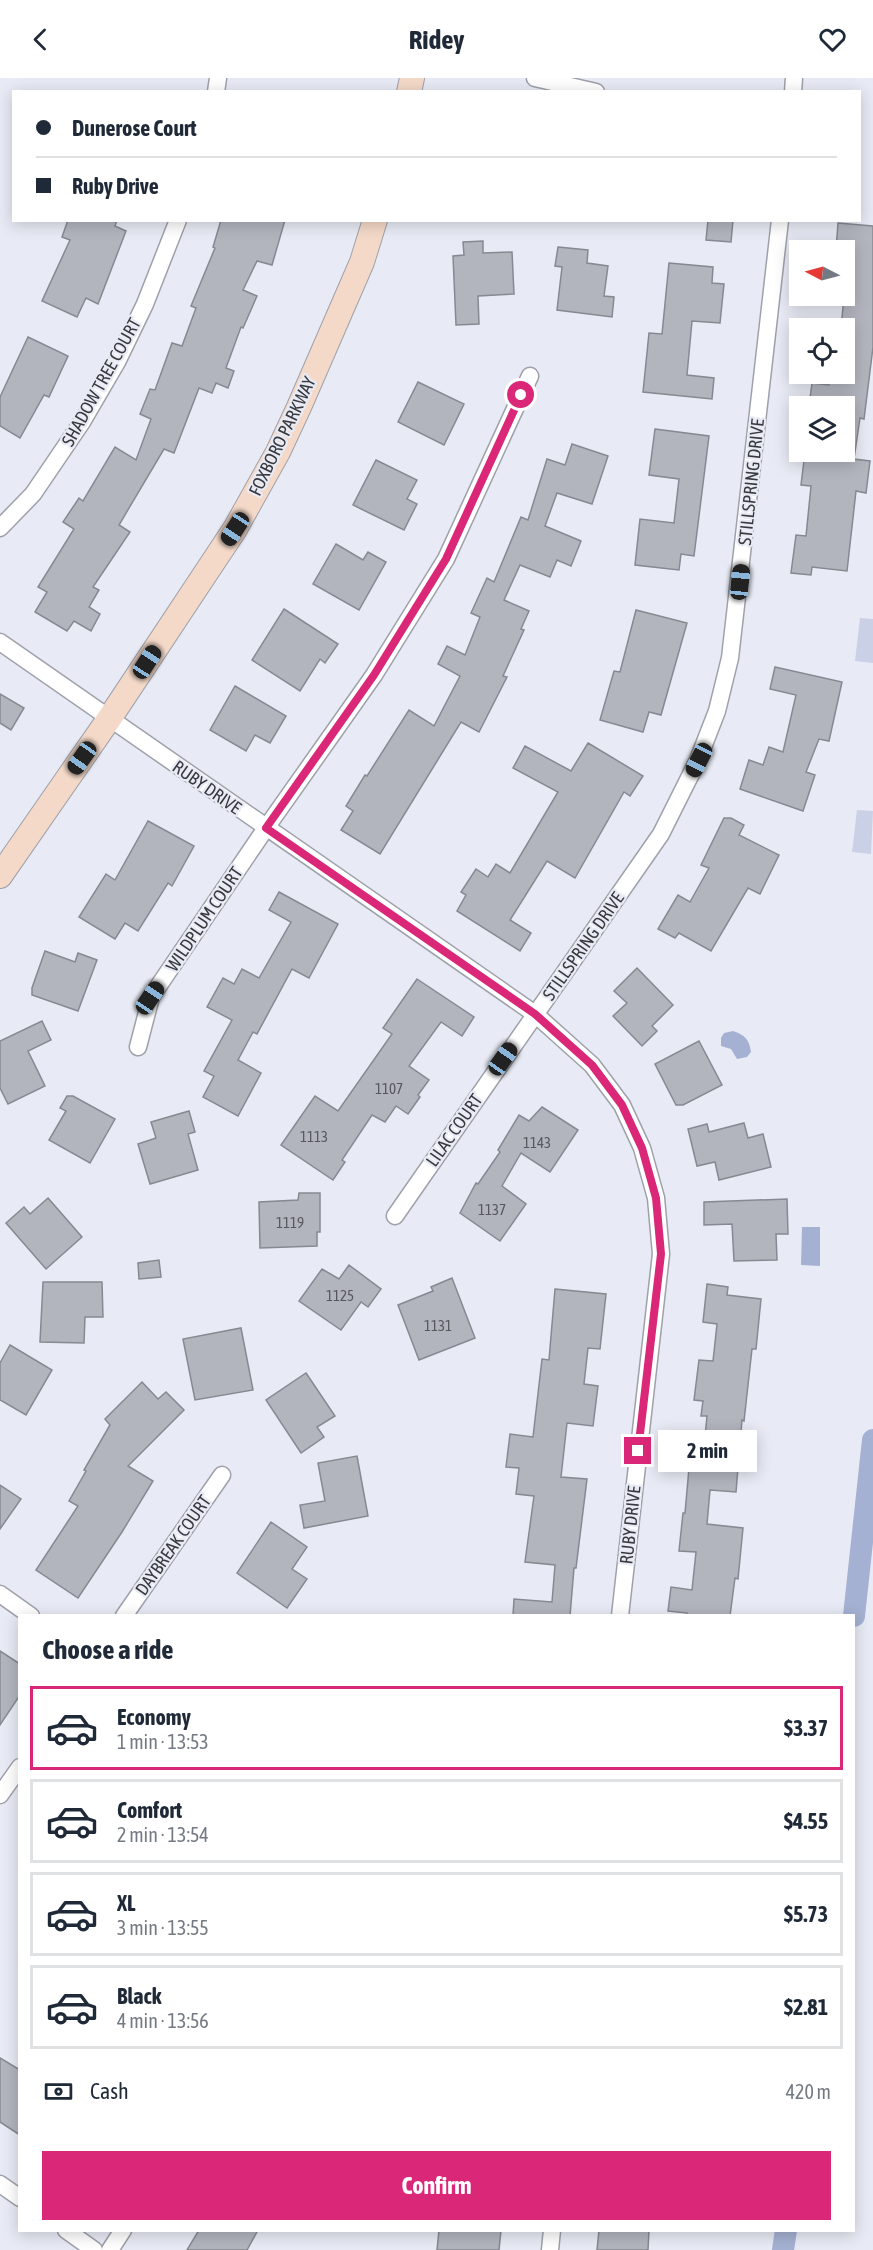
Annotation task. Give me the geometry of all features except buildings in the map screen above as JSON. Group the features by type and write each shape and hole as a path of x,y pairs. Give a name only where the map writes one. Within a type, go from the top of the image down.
{"main road":[{"name":"FOXBORO PARKWAY","path":"0,876 109,719 235,529 278,452 362,262 374,222"}],"street":[{"path":"535,78 587,90"},
{"name":"SHADOW TREE COURT","path":"0,528 33,494 82,422 117,362 145,304 176,222"},
{"name":"STILLSPRING DRIVE","path":"535,1014 661,834 699,760 717,711 730,658 736,615 780,222"},
{"name":"WILDPLUM COURT","path":"138,1047 150,998 374,675 446,559 530,376"},
{"name":"RUBY DRIVE","path":"0,642 535,1014 592,1065 622,1105 642,1148 656,1198 661,1254 620,1614"},
{"name":"LILAC COURT","path":"394,1216 535,1014"},
{"name":"DAYBREAK COURT","path":"125,1614 222,1475"},
{"path":"0,1594 28,1614"},
{"path":"0,1795 18,1770"},
{"path":"0,2184 18,2197"},
{"path":"69,2232 94,2250"},
{"path":"110,2250 122,2232"},
{"path":"550,2250 552,2232"}],"shaded area":[{"path":"860,618 873,619 873,663 855,661"},
{"path":"857,810 873,811 871,854 852,852"},
{"path":"733,1031 748,1041 751,1052 747,1057 737,1059 731,1049 721,1046 724,1033"},
{"path":"802,1227 820,1227 820,1266 801,1265"}],"waterway":[{"path":"854,1614 873,1440"},
{"path":"783,2250 786,2232"}],"route":[{"path":"521,395 446,559 374,675 266,828 535,1014 592,1065 622,1105 642,1148 656,1198 661,1254 638,1451"}]}
